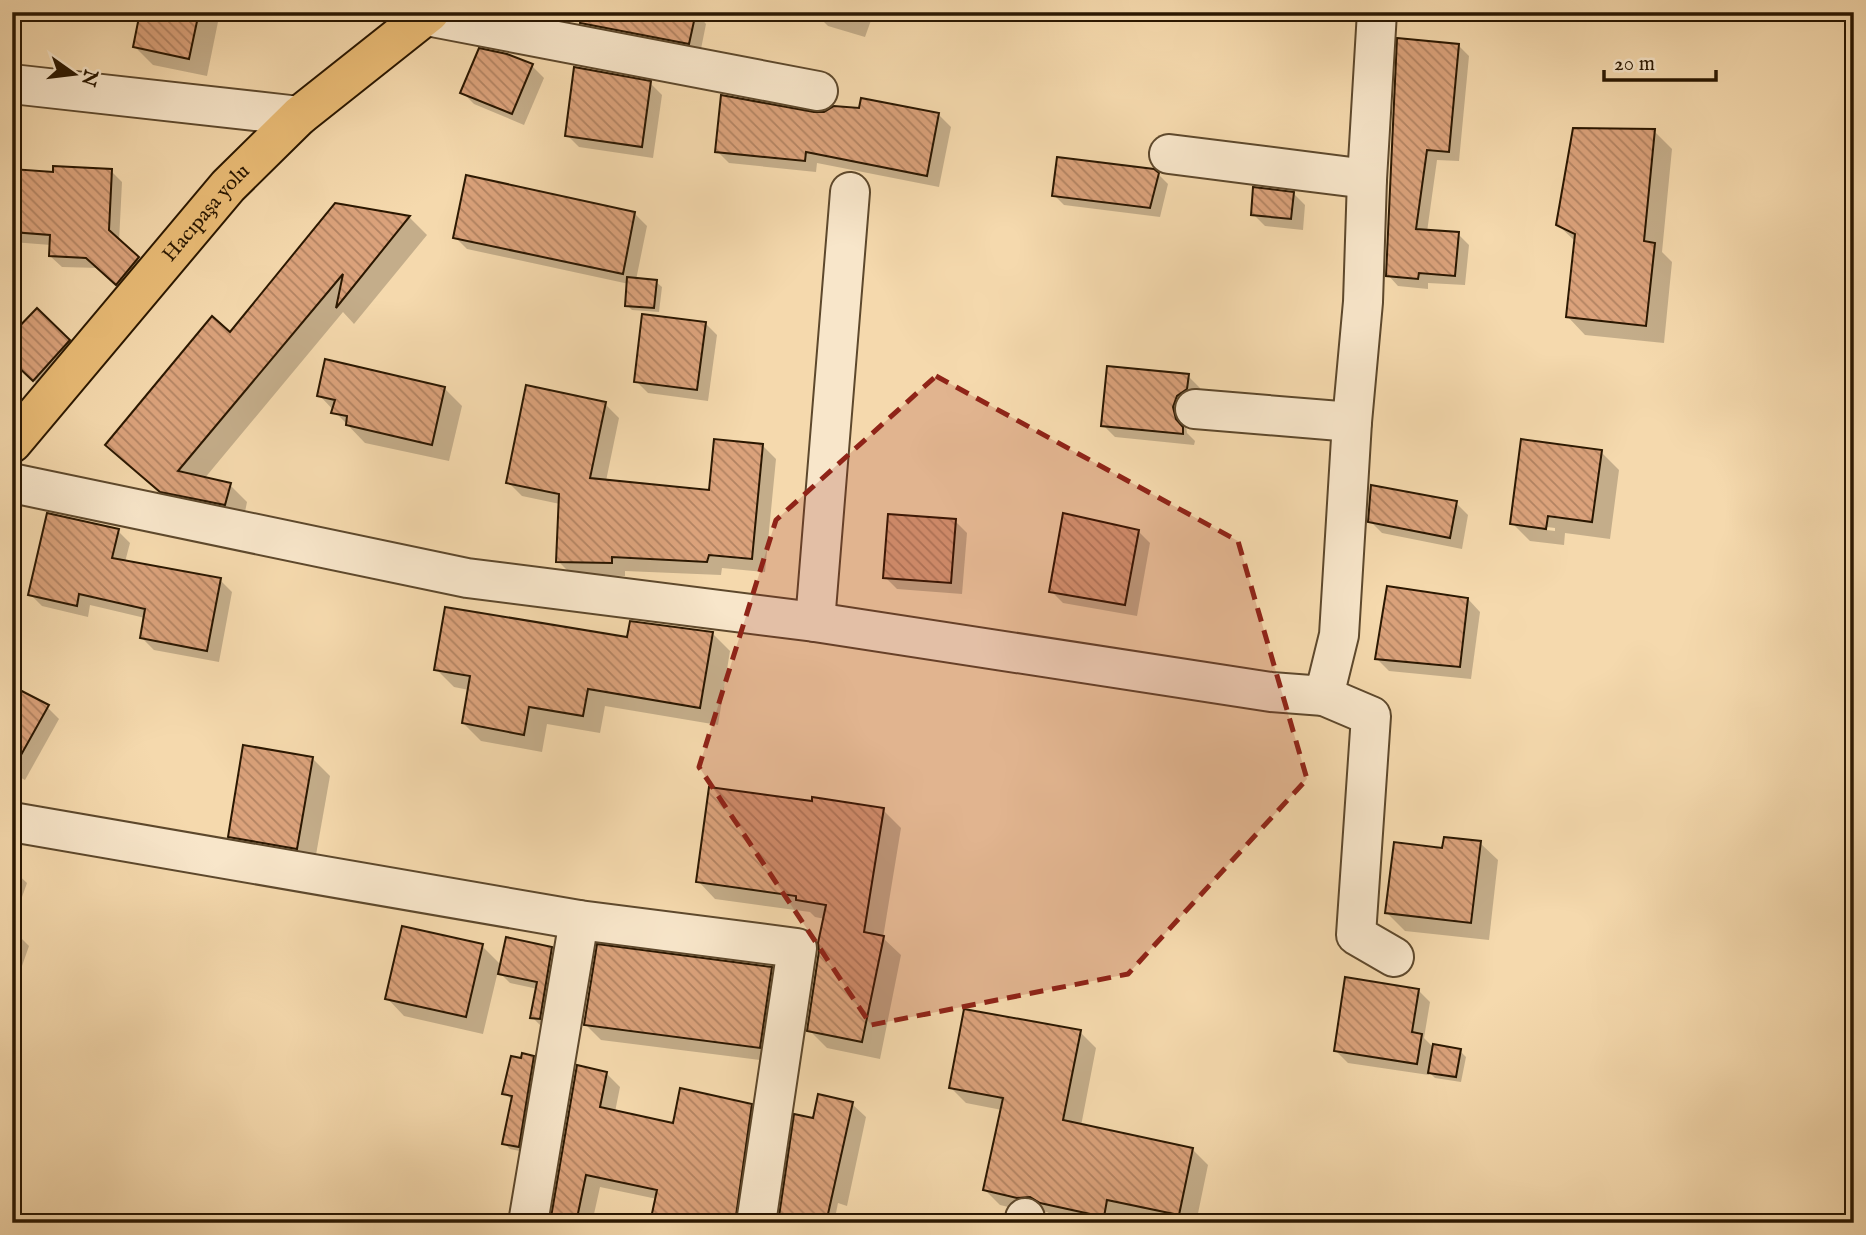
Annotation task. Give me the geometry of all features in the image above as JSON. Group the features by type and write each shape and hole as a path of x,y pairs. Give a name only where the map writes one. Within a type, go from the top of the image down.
{"main road":[{"name":"Hacıpaşa yolu","path":"12,443 228,186 299,116 428,14"}],"street":[{"path":"1324,696 1339,635 1352,422 1363,302 1377,12"},
{"path":"428,14 818,91"},
{"path":"12,84 299,116"},
{"path":"1169,154 1367,179"},
{"path":"815,622 850,192"},
{"path":"1195,409 1352,422"},
{"path":"12,483 467,578 815,622 1271,692 1324,696 1371,716 1356,934 1394,957"},
{"path":"12,822 579,920 797,948 756,1223"},
{"path":"528,1223 579,920"}],"highlighted area":[{"path":"936,376 1238,541 1307,779 1128,974 871,1025 699,767 776,520"}],"building":[{"path":"140,12 199,12 189,59 133,47"},
{"path":"582,12 696,12 689,44 580,23"},
{"path":"1397,38 1459,44 1449,152 1427,150 1416,229 1459,232 1455,276 1419,273 1418,279 1386,276"},
{"path":"479,48 507,54 533,64 512,114 460,93"},
{"path":"574,67 651,81 642,147 565,136"},
{"path":"721,95 814,112 824,112 834,106 859,108 861,98 939,113 927,176 806,152 805,161 715,152"},
{"path":"1573,128 1655,129 1644,241 1655,243 1646,326 1566,317 1575,234 1556,225"},
{"path":"1057,157 1154,169 1159,173 1150,208 1052,196"},
{"path":"53,166 112,169 109,230 139,257 116,285 86,258 49,256 50,235 12,232 12,169 53,172"},
{"path":"466,175 635,212 623,274 453,238"},
{"path":"1253,187 1294,192 1291,219 1251,215"},
{"path":"335,203 410,216 336,308 343,274 178,471 231,483 225,505 160,492 105,445 212,316 230,332"},
{"path":"627,277 657,280 654,308 625,306"},
{"path":"37,308 70,340 33,381 12,361 12,334"},
{"path":"642,314 706,322 697,390 634,382"},
{"path":"325,359 445,387 432,445 346,425 347,416 331,413 335,400 317,396"},
{"path":"1107,366 1189,374 1187,389 1177,396 1173,407 1176,419 1183,427 1183,434 1101,426"},
{"path":"526,385 606,402 590,478 709,490 714,439 763,444 752,559 709,555 707,562 612,557 612,563 556,562 559,494 506,483"},
{"path":"1521,439 1602,450 1592,522 1548,516 1546,529 1510,524"},
{"path":"1371,485 1457,501 1450,538 1368,522"},
{"path":"47,513 119,529 112,558 221,578 207,651 140,638 145,609 79,594 77,606 28,595"},
{"path":"1063,513 1139,530 1125,605 1049,592"},
{"path":"888,514 956,519 951,583 883,578"},
{"path":"1387,586 1468,598 1460,667 1375,659"},
{"path":"445,607 627,637 630,621 713,632 700,708 588,689 583,716 529,707 524,735 462,723 470,676 434,670"},
{"path":"12,686 49,705 12,771"},
{"path":"243,745 313,757 297,849 228,837"},
{"path":"709,787 812,801 812,797 884,808 864,932 884,936 862,1042 807,1031 818,943 826,905 796,900 796,896 696,882"},
{"path":"1444,837 1481,841 1471,923 1385,913 1394,842 1442,848"},
{"path":"402,926 483,944 466,1017 385,999"},
{"path":"506,937 552,947 540,1019 530,1018 537,982 498,974"},
{"path":"597,944 772,967 760,1048 584,1025"},
{"path":"1345,977 1419,989 1412,1032 1422,1034 1417,1064 1334,1051"},
{"path":"964,1009 1081,1030 1063,1120 1193,1148 1179,1215 1107,1200 1104,1217 1040,1203 1030,1197 1017,1198 983,1190 1003,1098 949,1088"},
{"path":"1433,1044 1461,1049 1456,1077 1428,1073"},
{"path":"522,1053 534,1056 519,1147 502,1144 512,1096 502,1094 511,1056 521,1058"},
{"path":"577,1065 607,1072 600,1107 673,1123 680,1088 752,1104 735,1223 650,1223 657,1190 586,1175 576,1223 550,1223"},
{"path":"818,1094 853,1102 826,1223 778,1223 794,1114 813,1118"}]}
